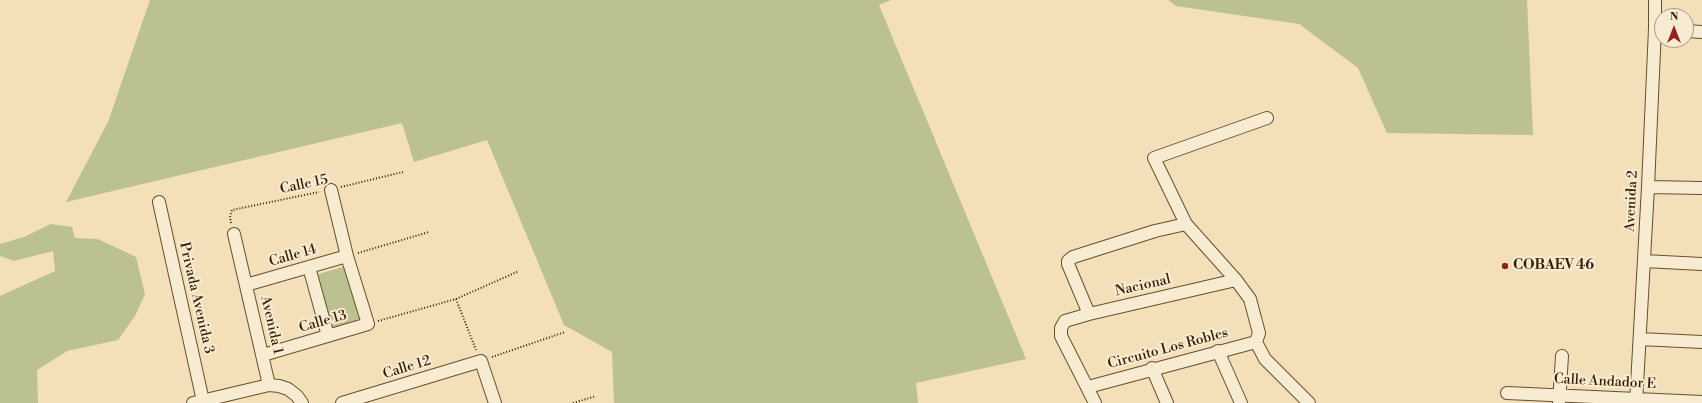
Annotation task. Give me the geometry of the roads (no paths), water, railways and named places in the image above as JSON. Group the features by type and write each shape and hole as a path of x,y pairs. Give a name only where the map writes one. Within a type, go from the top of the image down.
{"street":[{"name":"Avenida 2","path":"1636,401 1657,48"},
{"path":"1267,118 1154,158 1186,224 1236,280 1250,299 1259,333 1256,342 1265,359 1309,403"},
{"path":"1648,187 1702,188"},
{"path":"331,190 347,256"},
{"name":"Privada Avenida 3","path":"159,202 198,402 218,400 269,385"},
{"path":"1089,314 1068,264 1068,261 1073,256 1155,231 1186,224"},
{"name":"Avenida 1","path":"234,234 269,385"},
{"name":"Calle 14","path":"246,285 347,256"},
{"name":"Calle 13","path":"263,355 368,324 347,256"},
{"path":"1644,261 1702,264"},
{"path":"309,267 328,336"},
{"name":"Nacional","path":"1088,387 1061,336 1061,328 1065,321 1089,314 1236,280"},
{"path":"1640,339 1702,342"},
{"name":"Circuito Los Robles","path":"1088,387 1152,368 1256,342"},
{"path":"1218,351 1241,403"},
{"path":"1559,399 1562,356"},
{"name":"Calle 12","path":"342,403 481,361 495,403"},
{"path":"1152,368 1167,403"},
{"path":"269,385 279,386 288,390 297,396 302,403"},
{"path":"1088,387 1095,403"},
{"name":"Calle Andador E","path":"1507,393 1559,399 1702,402"}],"place":[{"name":"COBAEV 46","path":"1505,266"}]}
